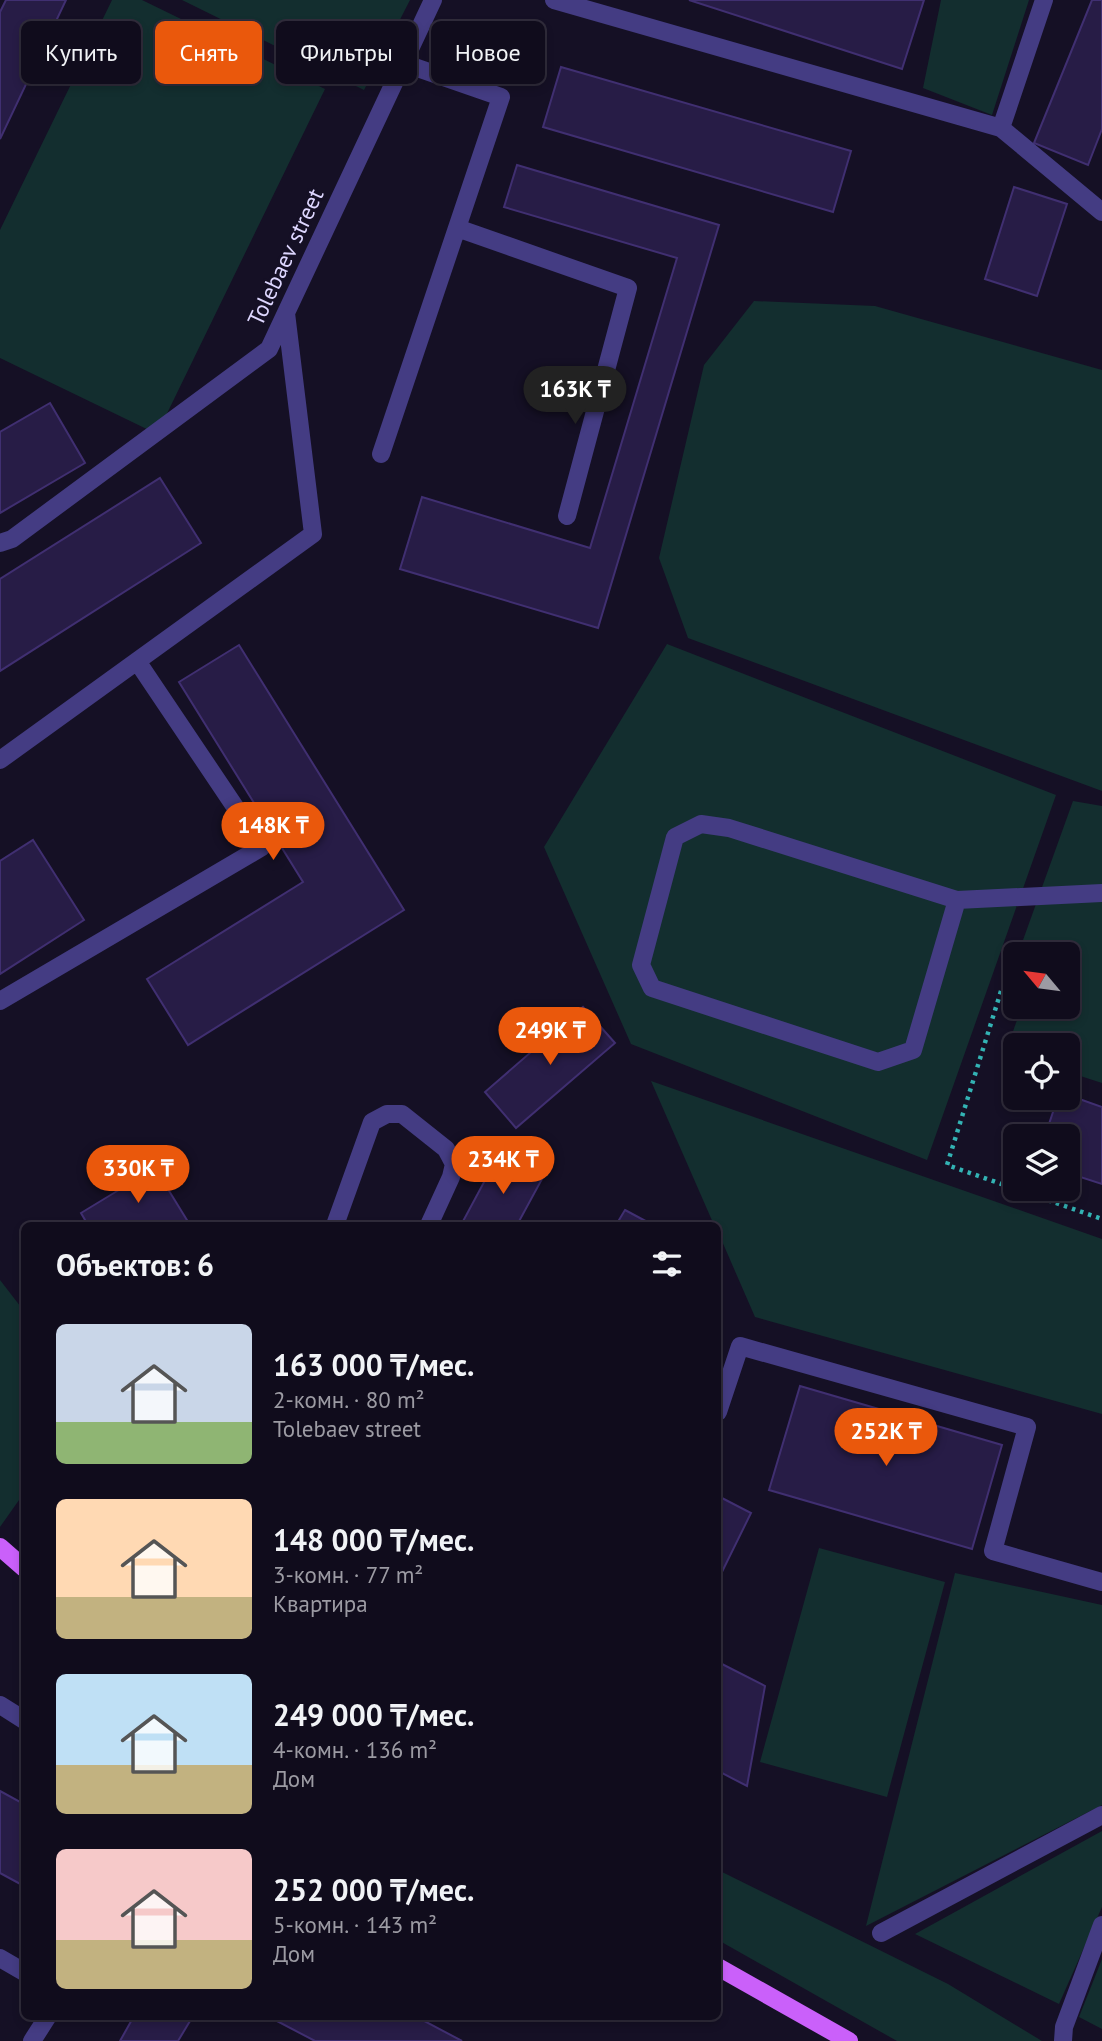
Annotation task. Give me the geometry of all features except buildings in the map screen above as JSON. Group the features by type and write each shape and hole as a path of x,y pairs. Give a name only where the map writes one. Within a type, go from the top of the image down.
{"main road":[{"path":"0,1547 21,1565"},
{"path":"721,1969 849,2041"}],"street":[{"name":"Tolebaev street","path":"417,35 433,0"},
{"path":"554,0 1001,128 1102,212"},
{"path":"1001,128 1044,0"},
{"path":"381,454 501,97 417,68"},
{"name":"Tolebaev street","path":"0,543 12,539 269,349 394,84"},
{"path":"457,228 628,288 567,516"},
{"path":"0,760 313,534 286,313"},
{"path":"0,1002 262,847 137,661"},
{"path":"957,900 913,1050 878,1062 652,988 641,965 675,837 701,824 729,828 957,900 1102,893"},
{"path":"336,1222 372,1122 387,1114 402,1114 446,1149 454,1164 452,1177 430,1222"},
{"path":"721,1403 740,1346 1027,1427 993,1551 1102,1582"},
{"path":"0,1705 21,1718"},
{"path":"881,1933 1102,1815"},
{"path":"1063,2041 1064,2027 1102,1926"},
{"path":"0,1958 21,1970"},
{"path":"32,2041 45,2020"}],"path":[{"path":"1002,990 947,1165 1102,1219"}],"green space":[{"path":"112,0 142,0 185,21 155,21 155,84 262,84 262,58 276,65 276,84 315,84 325,89 157,434 0,358 0,230 71,84 141,84 141,21 102,21"},
{"path":"182,0 410,0 399,21 276,21 276,46 262,40 262,21 224,21"},
{"path":"941,0 1029,0 992,115 923,88"},
{"path":"352,84 367,84 364,90"},
{"path":"754,301 875,306 1102,370 1102,791 688,638 659,558 704,365"},
{"path":"667,644 1056,795 927,1160 631,1044 544,847"},
{"path":"1073,801 1102,806 1102,1083 1080,1076 1080,1033 1012,1033 1017,1019 1080,1019 1080,942 1022,942"},
{"path":"651,1081 1102,1239 1102,1414 755,1317 721,1239 721,1222 713,1222"},
{"path":"0,1280 21,1307 21,1497 0,1527"},
{"path":"819,1548 945,1582 887,1797 760,1762"},
{"path":"955,1573 1102,1605 1102,1805 866,1926"},
{"path":"1102,1831 1102,1907 1059,2004 915,1934"},
{"path":"721,1871 948,1984 1042,2041 897,2041 721,1942"},
{"path":"1102,1959 1102,2029 1079,2017"}]}
